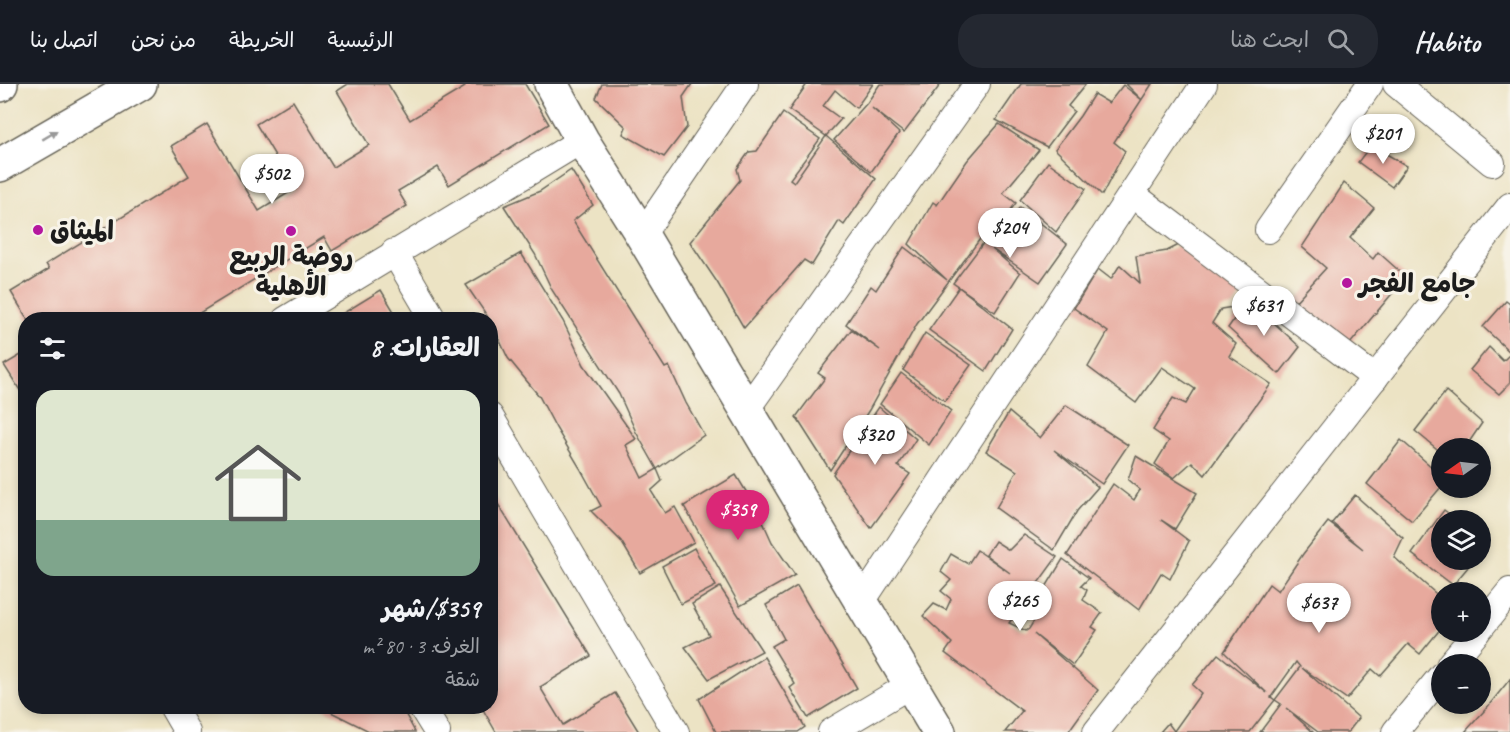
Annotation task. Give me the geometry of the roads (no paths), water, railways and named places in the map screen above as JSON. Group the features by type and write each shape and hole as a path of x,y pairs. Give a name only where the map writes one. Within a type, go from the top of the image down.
{"main road":[{"path":"0,165 140,84"},
{"path":"551,84 582,140 642,235 939,732"}],"street":[{"path":"642,235 745,84"},
{"path":"746,410 977,84"},
{"path":"861,603 1204,84"},
{"path":"1268,230 1370,84"},
{"path":"1396,84 1492,163"},
{"path":"298,312 582,140"},
{"path":"1132,194 1375,378"},
{"path":"1096,732 1510,206"},
{"path":"394,252 429,312"},
{"path":"498,430 676,732"},
{"path":"1491,614 1510,591"},
{"path":"1458,654 1469,642"},
{"path":"831,732 910,685"},
{"path":"1395,732 1431,688"},
{"path":"177,714 187,732"},
{"path":"426,714 437,732"}],"place":[{"name":"الميثاق","path":"38,230"},
{"name":"روضة الربيع الأهلية","path":"291,231"},
{"name":"جامع الفجر","path":"1347,283"}]}
